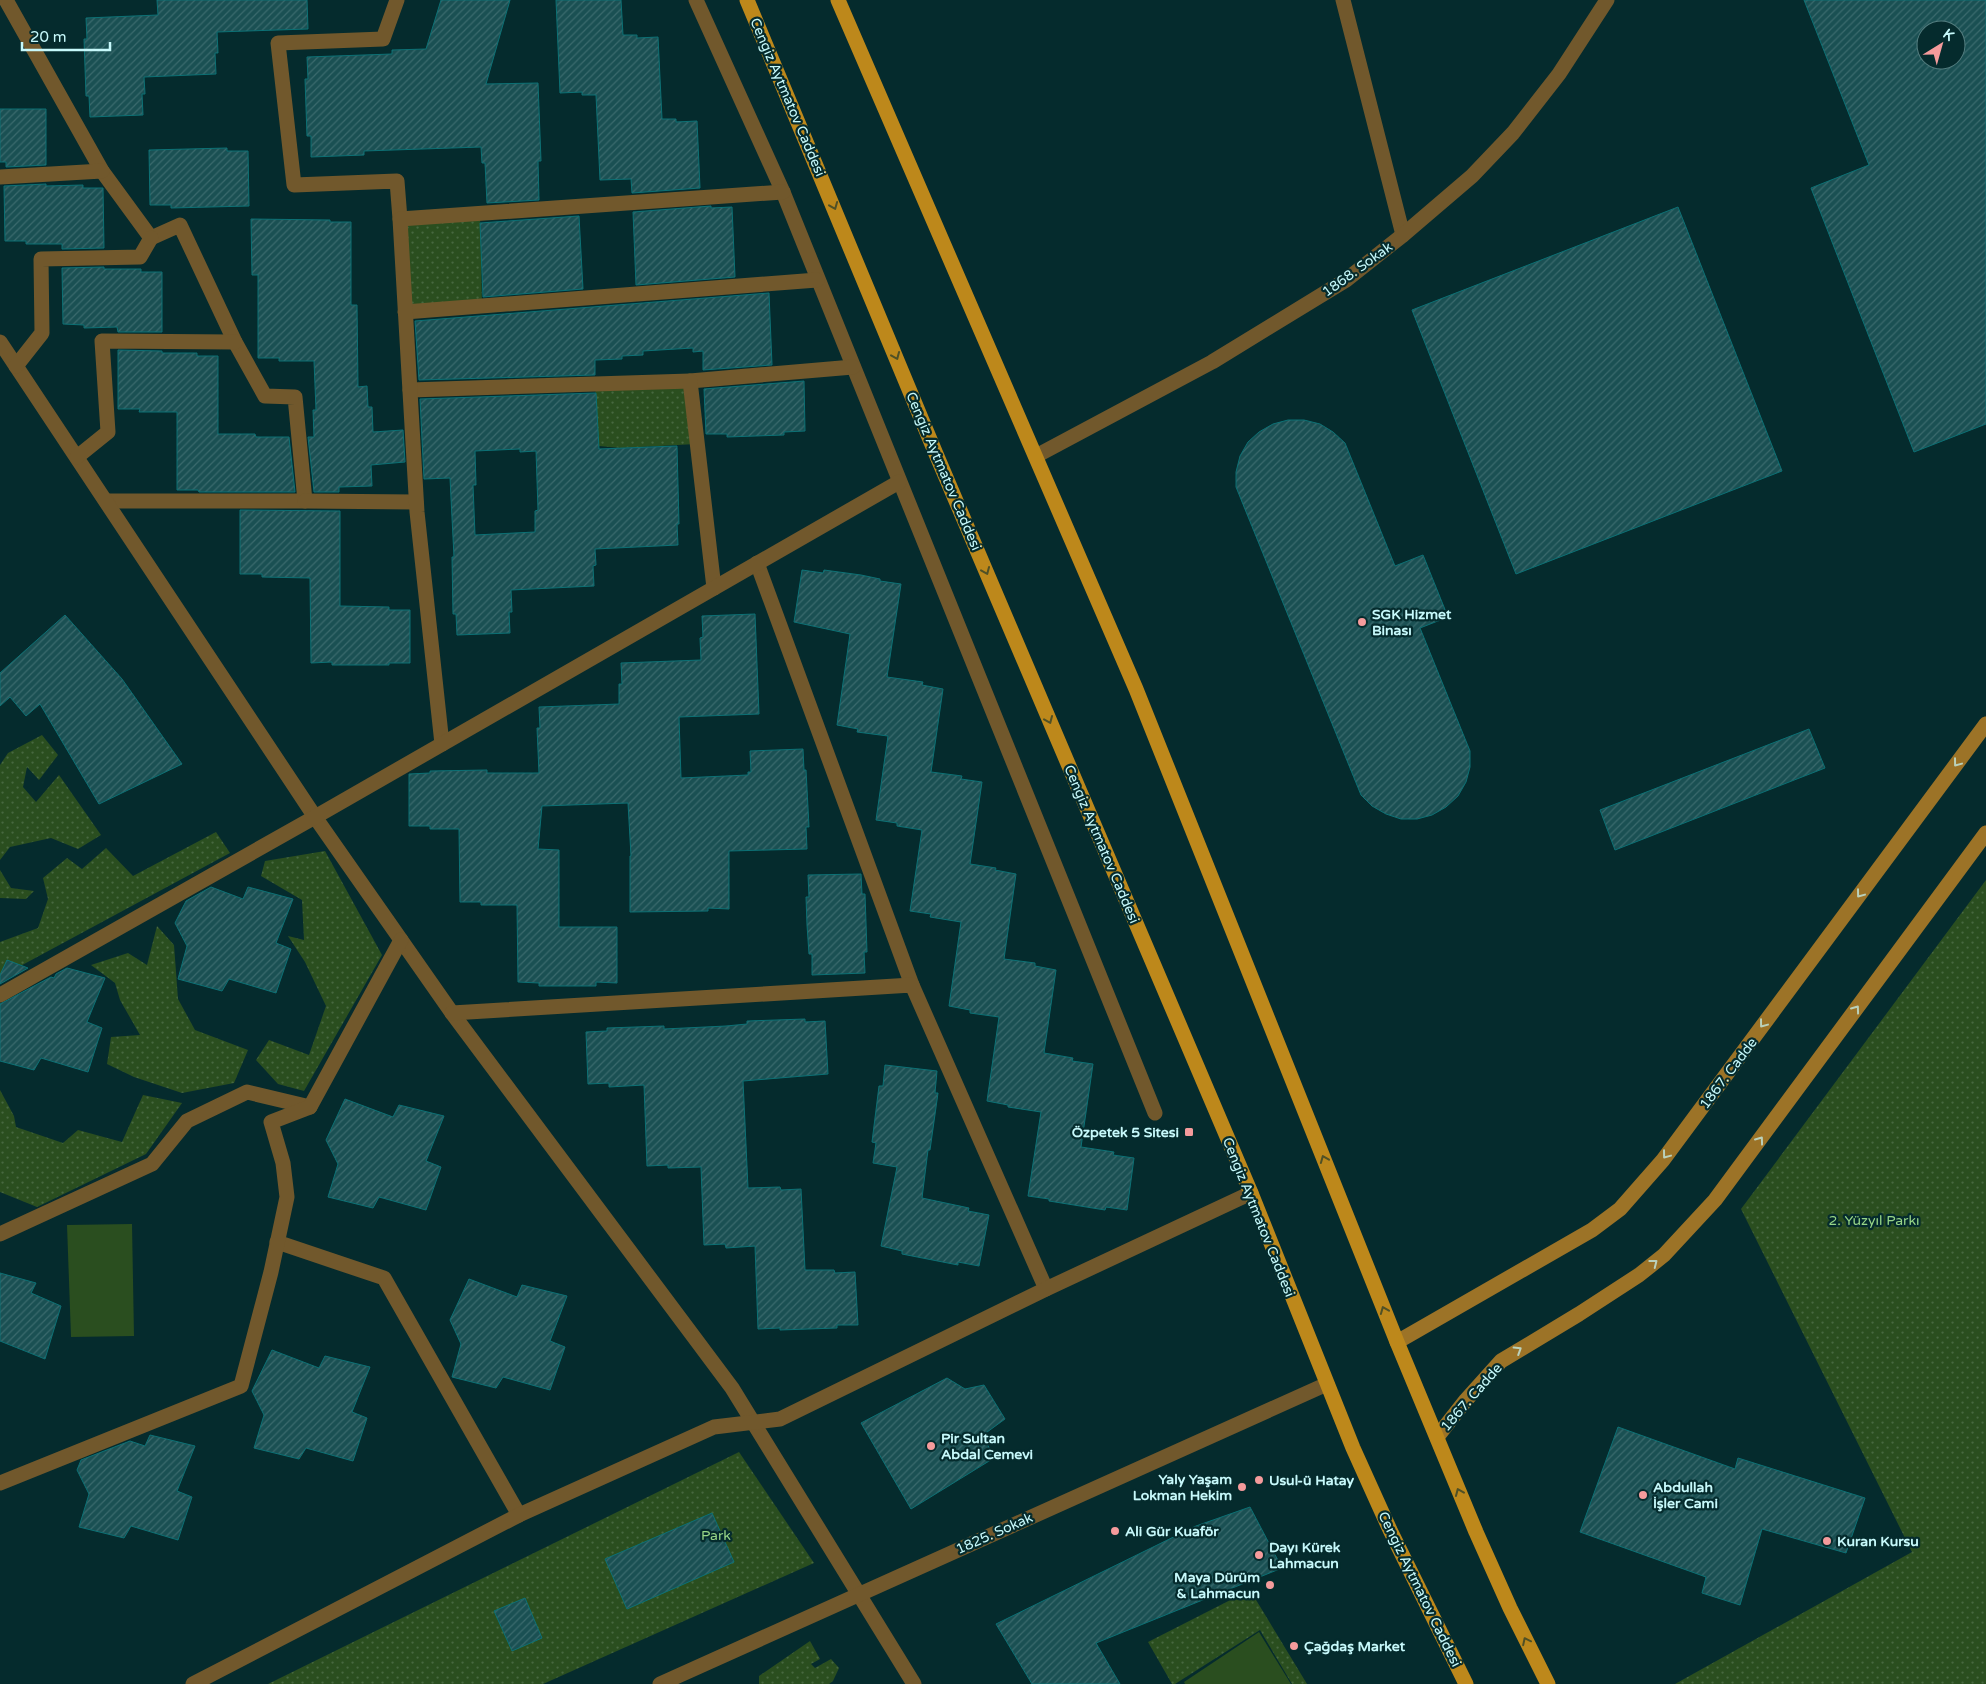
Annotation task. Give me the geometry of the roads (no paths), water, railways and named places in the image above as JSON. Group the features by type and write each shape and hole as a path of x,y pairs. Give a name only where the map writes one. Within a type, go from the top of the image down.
{"main road":[{"name":"Cengiz Aytmatov Caddesi","path":"747,0 936,454 1250,1194 1353,1448 1390,1530 1466,1684"},
{"path":"838,0 1140,698 1397,1342 1489,1562 1548,1684"}],"street":[{"path":"6,0 102,171 150,238"},
{"path":"397,0 384,39 278,42 294,185 397,181 416,502 442,744"},
{"path":"696,0 783,192 898,482 1155,1113"},
{"path":"1343,0 1404,235"},
{"name":"1868. Sokak","path":"1036,456 1212,362 1346,280 1404,235 1472,176 1513,133 1560,74 1608,0"},
{"path":"0,177 102,171"},
{"path":"400,219 783,192"},
{"path":"16,366 42,333 41,259 140,257 150,238 180,225 235,342 266,396 295,397 305,502"},
{"path":"405,312 817,280"},
{"path":"76,457 108,432 102,341 235,342"},
{"path":"0,342 400,940 452,1013 732,1388 914,1684"},
{"path":"410,390 690,381 853,367"},
{"path":"690,381 714,588"},
{"path":"0,995 316,817 898,482"},
{"path":"106,501 416,502"},
{"path":"757,563 912,985 1046,1289"},
{"name":"1867. Cadde","path":"1397,1342 1592,1230 1620,1209 1663,1160 1986,724"},
{"name":"1867. Cadde","path":"1437,1436 1501,1361 1639,1275 1664,1255 1690,1229 1715,1200 1986,833"},
{"path":"0,1483 241,1386 287,1197 283,1163 271,1122 310,1107 400,940"},
{"path":"452,1013 912,985"},
{"path":"0,1234 152,1164 188,1121 247,1092 310,1107"},
{"path":"192,1684 519,1515 714,1427 780,1419 1046,1289 1250,1194"},
{"path":"277,1242 384,1278 519,1515"},
{"name":"1825. Sokak","path":"660,1684 1327,1384"}],"place":[{"name":"SGK Hizmet Binası","path":"1362,622"},
{"name":"Özpetek 5 Sitesi","path":"1189,1132"},
{"name":"Pir Sultan Abdal Cemevi","path":"931,1446"},
{"name":"Usul-ü Hatay","path":"1259,1480"},
{"name":"Yaly Yaşam Lokman Hekim","path":"1242,1487"},
{"name":"Abdullah İşler Cami","path":"1643,1495"},
{"name":"Ali Gür Kuaför","path":"1115,1531"},
{"name":"Kuran Kursu","path":"1827,1541"},
{"name":"Dayı Kürek Lahmacun","path":"1259,1555"},
{"name":"Maya Dürüm & Lahmacun","path":"1270,1585"},
{"name":"Çağdaş Market","path":"1294,1646"}],"park label":[{"name":"2. Yüzyıl Parkı","path":"1874,1220"},
{"name":"Park","path":"716,1535"}]}
